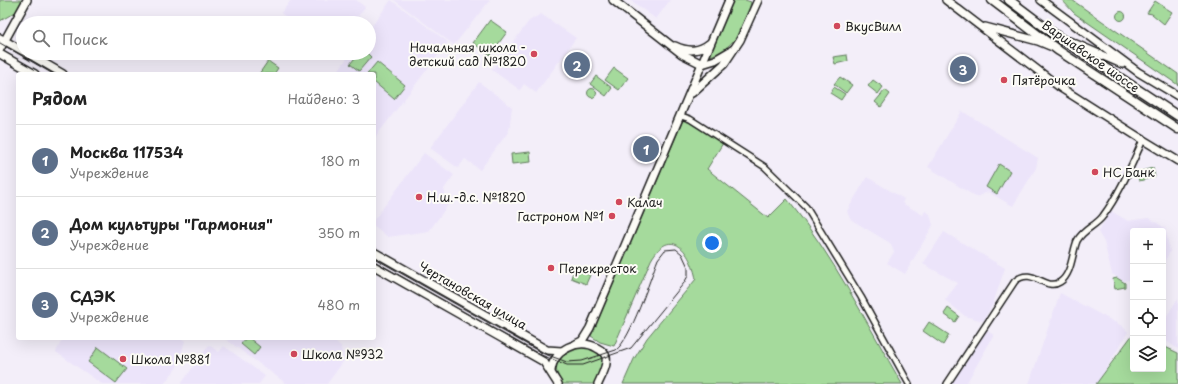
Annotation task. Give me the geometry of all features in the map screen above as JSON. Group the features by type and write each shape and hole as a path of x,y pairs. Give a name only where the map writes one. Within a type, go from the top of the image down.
{"main road":[{"path":"17,16 27,0"},
{"path":"613,0 688,58 702,64 722,56 735,47"},
{"path":"551,371 554,358 562,351 582,341 590,328 729,0"},
{"path":"690,95 724,64 735,47 758,0"},
{"path":"946,0 1072,96 1178,161"},
{"name":"Варшавское шоссе","path":"992,0 1059,51 1178,129"},
{"name":"Варшавское шоссе","path":"1009,0 1054,34 1178,116"},
{"path":"1042,0 1138,72 1178,96"},
{"path":"0,49 3,39 16,18"},
{"path":"981,26 1038,41 1059,51"},
{"path":"1054,34 1138,72"},
{"path":"3,39 16,47"},
{"path":"671,44 687,50 695,50 705,47 711,42"},
{"path":"12,61 11,56 13,51 16,51"},
{"path":"0,54 31,72"},
{"path":"39,60 60,72"},
{"name":"Чертановская улица","path":"376,253 547,350 562,351"},
{"name":"Чертановская улица","path":"376,267 544,362 558,384"},
{"path":"590,328 590,340 606,357 606,362 598,384"},
{"path":"576,344 587,343 600,350"}],"street":[{"path":"681,116 690,119 759,162 784,184 806,207 861,297 909,384"},
{"path":"948,384 1015,280 1026,275 1052,285 1060,282 1068,272 1077,241 1085,231 1097,223 1109,207 1143,140"}],"shaded area":[{"path":"291,0 356,0 365,7 358,16 285,16 281,13"},
{"path":"391,0 448,42 376,136 376,72 337,72 346,60 376,60 376,20"},
{"path":"394,0 490,0 454,45"},
{"path":"630,0 670,0 656,19"},
{"name":"Начальная школа - детский сад №1820","path":"541,14 576,38 536,93 524,84 520,90 492,70 529,21"},
{"path":"479,82 512,107 509,131 480,170 465,159 458,168 430,148"},
{"path":"962,111 1038,158 1036,168 1013,206 988,192 976,197 928,167"},
{"name":"Н.ш.-д.с. №1820","path":"424,153 454,175 444,189 448,205 429,231 388,237 376,228 376,217"},
{"path":"867,177 904,199 902,203 923,215 925,211 930,214 933,225 905,274 887,263 894,252 890,243 850,219 847,211"},
{"path":"1111,211 1128,221 1149,218 1165,228 1130,228 1130,280 1123,281 1112,274 1104,242 1098,232"},
{"path":"944,232 1005,268 993,304 983,321 965,316 945,300 958,283 923,264"},
{"path":"1166,233 1170,252 1166,259"},
{"path":"1060,293 1122,326 1128,332 1097,384 1029,384"},
{"path":"1178,298 1178,349 1166,341 1166,317"},
{"path":"984,329 994,335 966,384 951,384"},
{"name":"Школа №881","path":"62,340 185,341 177,367 164,384 102,384 56,352"},
{"name":"Школа №932","path":"227,340 332,340 341,346 343,362 327,384 287,384"},
{"path":"209,345 219,352 224,346 265,376 259,384 181,384"}],"green space":[{"path":"0,0 23,0 19,10 0,21"},
{"path":"733,0 745,0 751,2 742,29 737,37 724,49 707,57"},
{"path":"1062,0 1072,0 1178,74 1178,85 1074,13"},
{"path":"1155,1 1172,12 1164,24 1152,14 1147,13"},
{"path":"1121,11 1126,16 1121,21 1116,16"},
{"path":"490,20 507,32 490,55 473,43"},
{"path":"847,55 848,61 835,64 833,57"},
{"path":"353,60 368,60 359,71 350,64"},
{"path":"268,61 278,68 275,72 260,72"},
{"path":"377,62 405,85 394,99 376,84 376,72 369,72"},
{"path":"614,68 628,78 619,90 605,80"},
{"path":"596,76 612,88 606,96 590,84"},
{"path":"840,77 852,85 846,93 834,84"},
{"path":"873,80 883,87 878,94 868,86"},
{"path":"834,87 845,94 841,100 830,93"},
{"path":"590,89 594,89 596,93 594,97 590,97 588,95 588,91"},
{"path":"885,90 890,94 881,107 875,102"},
{"path":"686,118 723,143 707,169 768,218 787,199 804,220 834,266 902,384 623,384 634,359 647,338 696,279 690,260 685,252 679,246 666,244 658,250 651,260 614,346 600,342 591,336 683,120"},
{"path":"530,152 531,162 512,164 511,154"},
{"path":"999,164 1010,171 997,194 986,187"},
{"path":"1153,168 1155,177 1139,181 1137,172"},
{"path":"574,269 590,275 586,284 571,278"},
{"path":"1117,278 1125,283 1125,287 1115,289 1113,279"},
{"path":"948,308 959,316 955,322 944,314"},
{"path":"929,322 949,335 943,345 923,331"},
{"path":"1130,338 1130,372 1166,372 1166,347 1178,353 1178,384 1096,384"},
{"path":"244,340 251,340 260,347 254,355 241,344"},
{"path":"98,347 127,369 116,383 88,362"},
{"path":"579,348 594,350 599,354 603,361 595,384 562,384 558,376 556,364 561,357"}],"tram line":[{"path":"0,43 16,52"},
{"path":"29,60 50,72"},
{"path":"376,259 542,353 567,362 582,361 616,350 622,344 634,322 658,259 665,250 676,249 682,254 688,267 688,276 684,283 631,348 583,365 567,365 536,353 376,262"}],"place":[{"name":"ВкусВилл","path":"837,26"},
{"name":"Начальная школа - детский сад №1820","path":"534,54"},
{"name":"Дом культуры \"Гармония\"","path":"577,65"},
{"name":"СДЭК","path":"963,69"},
{"name":"Пятёрочка","path":"1004,80"},
{"name":"Москва 117534","path":"646,149"},
{"name":"НС Банк","path":"1095,172"},
{"name":"Н.ш.-д.с. №1820","path":"419,197"},
{"name":"Калач","path":"619,202"},
{"name":"Гастроном №1","path":"612,216"},
{"name":"Перекресток","path":"551,268"},
{"name":"Школа №932","path":"294,354"},
{"name":"Школа №881","path":"123,359"}]}
